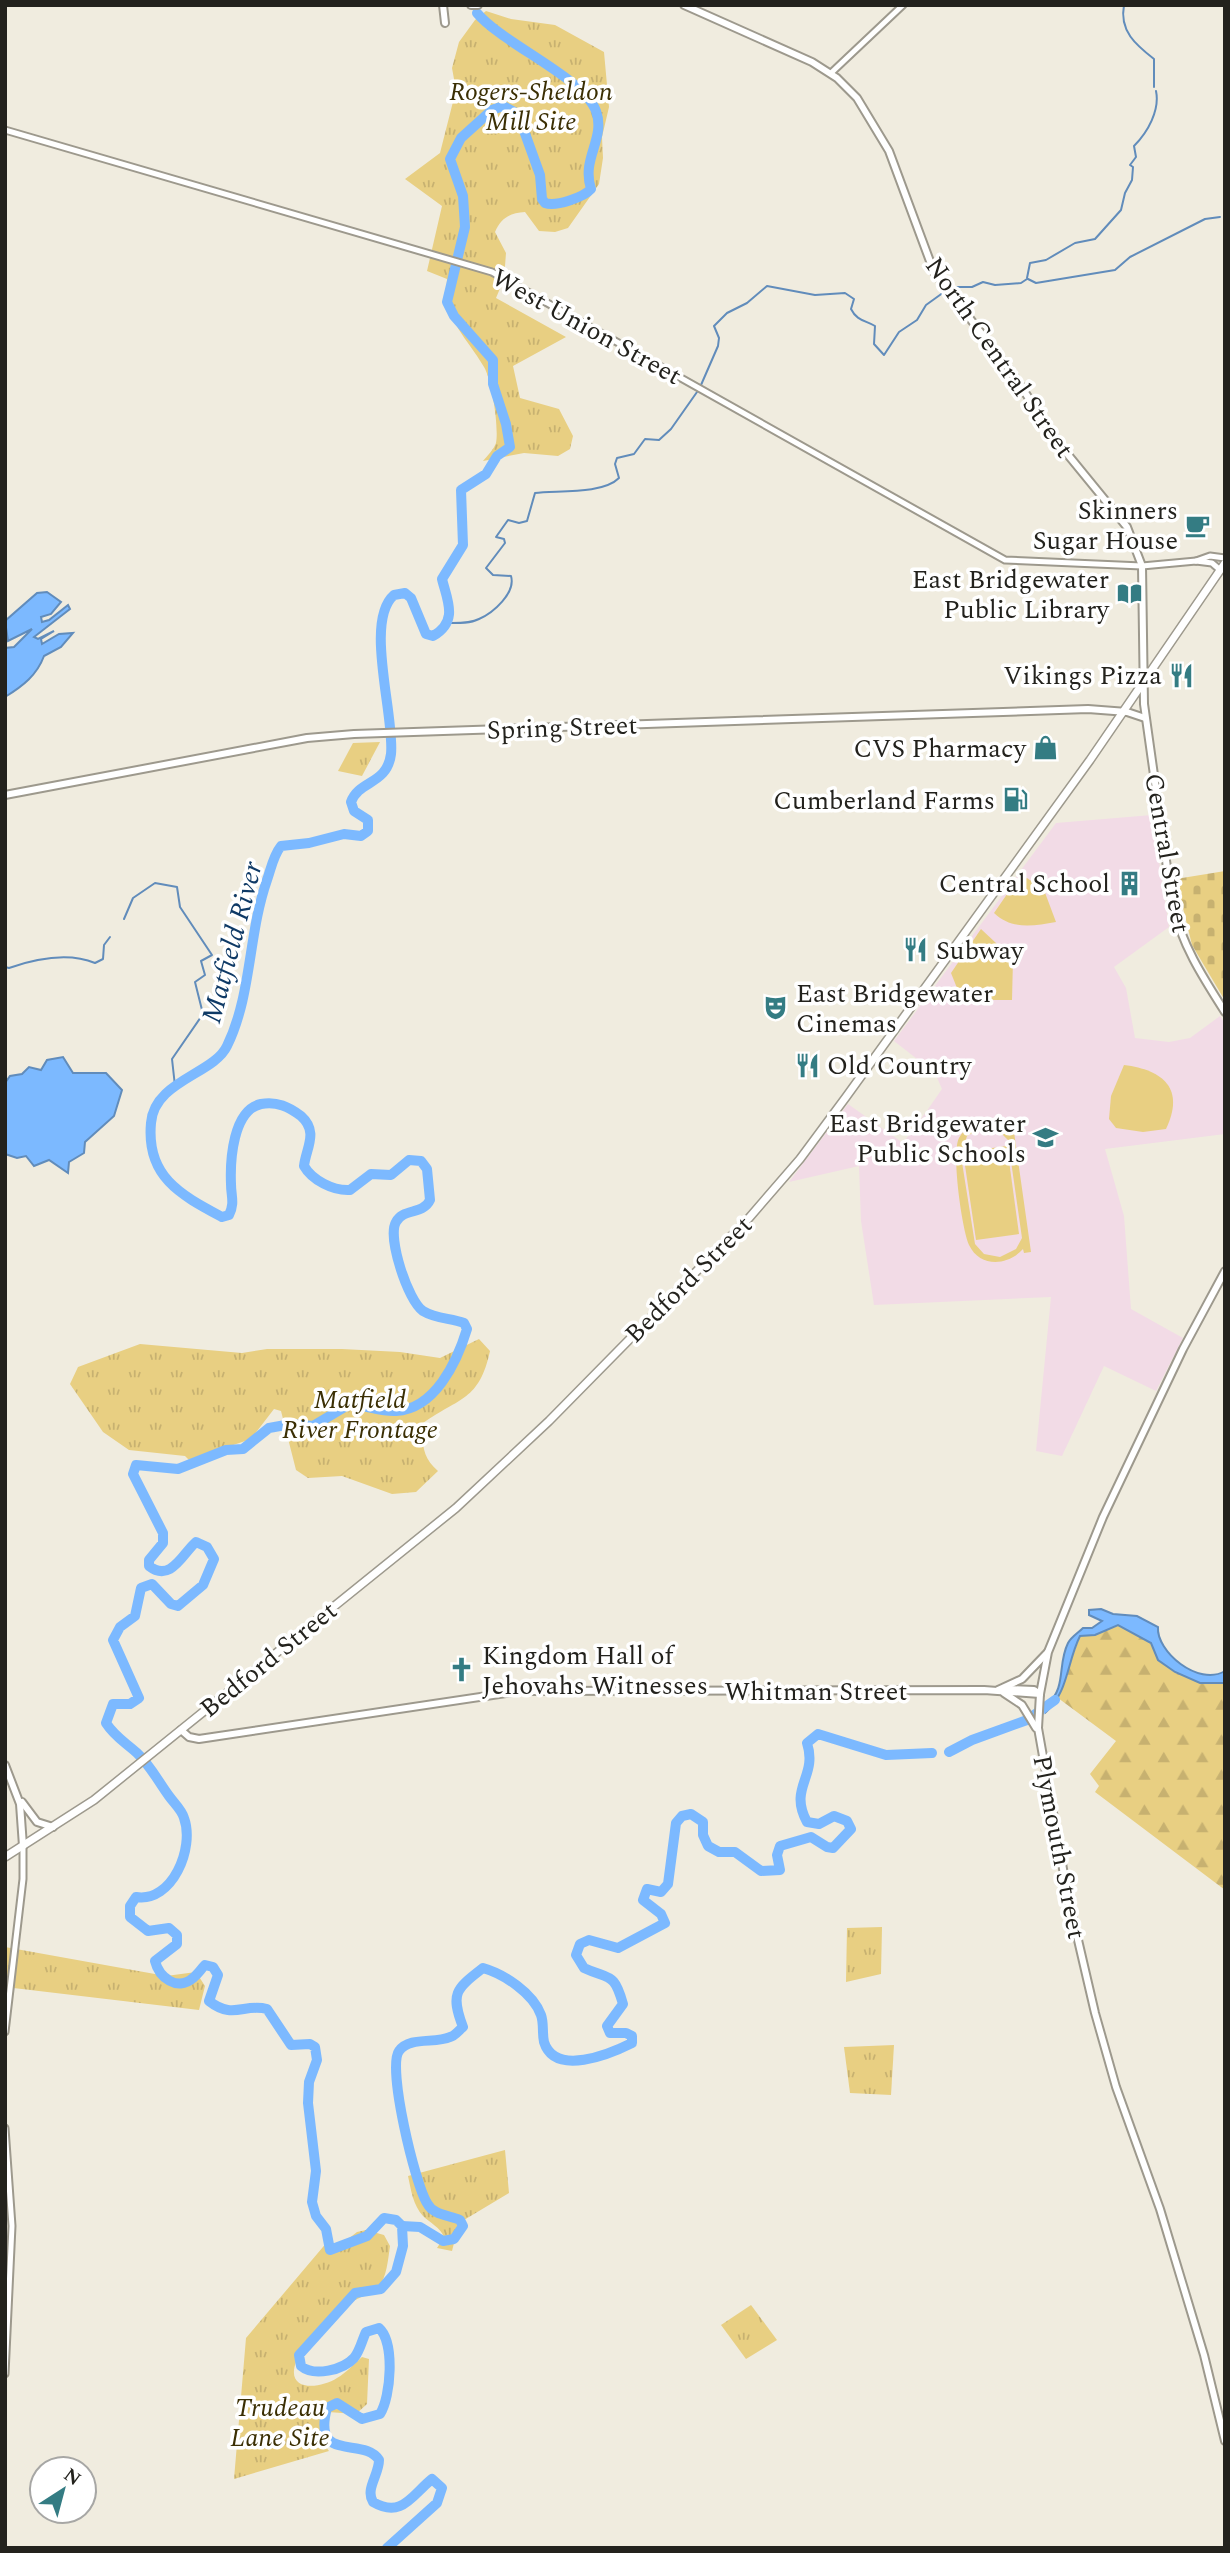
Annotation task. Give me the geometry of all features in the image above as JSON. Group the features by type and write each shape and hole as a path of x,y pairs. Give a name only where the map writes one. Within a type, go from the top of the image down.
{"main road":[{"path":"443,5 445,23"},
{"path":"471,5 478,5"},
{"name":"North Central Street","path":"684,5 785,49 831,73 857,98 883,139 925,253 944,286 1012,373 1060,445 1118,513 1135,542 1142,566 1142,683"},
{"name":"Bedford Street","path":"5,1857 54,1827 151,1755 485,1482 757,1210 812,1144 1124,711 1223,563"},
{"name":"Central Street","path":"1142,683 1163,851 1178,929 1192,962 1225,1012"},
{"name":"Spring Street","path":"5,795 307,738 396,732 1088,709 1124,711 1145,718"},
{"name":"Plymouth Street","path":"1225,1271 1183,1349 1103,1517 1048,1652 1036,1719 1068,1897 1090,1994 1113,2077 1162,2217 1203,2355 1225,2441"},
{"path":"996,1690 1022,1679 1048,1652"},
{"name":"Whitman Street","path":"181,1730 191,1738 209,1738 531,1690 996,1690 1040,1697"},
{"path":"996,1690 1014,1699 1036,1719"},
{"path":"5,1765 31,1816 41,1824 54,1827"},
{"path":"15,1788 21,1815 23,1846"}],"street":[{"path":"831,73 903,5"},
{"name":"West Union Street","path":"5,130 461,262 516,284 999,558 1017,562 1142,566 1196,561 1210,556 1223,563"},
{"path":"1196,561 1223,563"},
{"path":"5,2032 23,1879 23,1846"},
{"path":"5,2128 12,2214 5,2374"}],"shaded area":[{"name":"East Bridgewater Public Schools","path":"1152,815 1169,927 1114,967 1126,988 1135,1038 1169,1042 1190,1038 1220,1016 1225,1024 1225,1134 1105,1149 1124,1216 1131,1309 1183,1338 1156,1391 1104,1366 1062,1456 1036,1451 1051,1297 874,1305 861,1221 859,1166 789,1182 848,1104 903,1143 942,1089 935,1073 894,1041 1056,823"}],"green space":[{"name":"Rogers-Sheldon Mill Site","path":"486,11 511,19 555,25 604,52 609,107 602,137 603,158 599,184 568,228 555,232 539,231 525,212 507,217 495,232 506,253 504,279 496,298 566,337 513,366 520,398 559,409 573,436 570,449 558,456 524,453 483,461 495,445 497,436 490,382 484,367 452,317 447,279 427,271 442,206 405,179 440,153 456,90 452,68 459,42 475,20"},
{"path":"380,742 362,776 338,771 353,743"},
{"path":"1225,871 1224,999 1192,945 1176,879"},
{"path":"1027,878 1044,890 1056,922 1015,924 994,913 1014,884"},
{"path":"981,929 1013,959 1012,1000 980,1000 957,988 951,973"},
{"path":"1124,1065 1150,1071 1167,1084 1172,1092 1173,1103 1166,1129 1143,1132 1116,1128 1109,1119 1111,1096"},
{"path":"991,1123 1006,1130 1006,1126 1013,1125 1031,1252 1024,1253 1023,1249 1010,1259 994,1262 980,1258 969,1245 961,1208 956,1159 962,1134 977,1124","holes":["982,1128 999,1131 1008,1140 1022,1238 1016,1249 1000,1257 984,1254 975,1244 961,1156 967,1136"]},
{"path":"1007,1146 1019,1234 976,1240 963,1152"},
{"name":"Matfield River Frontage","path":"479,1339 490,1351 474,1389 423,1423 424,1450 438,1471 416,1492 392,1494 342,1476 308,1478 296,1470 281,1411 274,1409 251,1439 189,1460 185,1456 129,1450 103,1432 70,1384 78,1367 140,1344 242,1353 267,1349 342,1349 400,1352 440,1358"},
{"path":"1119,1625 1151,1643 1158,1660 1175,1672 1200,1683 1225,1683 1225,1890 1095,1792 1099,1786 1090,1774 1116,1741 1058,1698 1080,1636 1095,1635"},
{"path":"882,1927 881,1974 846,1982 847,1928"},
{"path":"5,1947 166,1976 196,1972 205,1986 199,2010 5,1987"},
{"path":"894,2045 891,2095 850,2093 844,2047"},
{"path":"505,2150 509,2193 459,2223 452,2251 437,2248 444,2237 417,2207 408,2176"},
{"name":"Trudeau Lane Site","path":"366,2230 384,2235 390,2246 387,2268 381,2283 368,2294 349,2303 318,2328 300,2353 294,2372 295,2379 300,2383 314,2386 340,2376 362,2357 369,2359 367,2404 356,2414 328,2412 321,2418 321,2440 329,2451 234,2479 246,2338 328,2241 332,2247 338,2247 357,2232"},
{"path":"751,2305 777,2340 746,2359 721,2325"}],"water":[{"path":"47,592 61,602 51,614 41,617 42,622 49,620 68,605 70,609 34,637 38,639 54,631 41,639 42,644 59,634 73,633 61,647 44,656 29,680 5,697 5,648 14,647 32,629 8,641 5,621 37,593"},
{"path":"63,1057 73,1073 106,1073 122,1090 114,1116 85,1142 84,1153 69,1162 68,1173 49,1160 34,1166 26,1156 17,1158 5,1154 5,1083 10,1076 22,1074 29,1067 41,1070 47,1060"},
{"path":"1101,1609 1113,1614 1137,1616 1158,1627 1159,1636 1171,1656 1191,1670 1203,1674 1214,1675 1225,1671 1225,1683 1200,1683 1175,1672 1158,1660 1151,1643 1118,1625 1095,1635 1080,1636 1059,1696 1046,1712 1047,1705 1060,1683 1068,1643 1083,1628 1092,1628 1102,1621 1089,1615 1089,1610"}],"waterway":[{"path":"1124,5 1124,22 1130,36 1154,59 1154,87"},
{"name":"Matfield River","path":"387,2548 437,2503 442,2488 432,2479 406,2503 399,2506 383,2507 373,2502 371,2487 379,2460 372,2453 333,2443 327,2436 324,2425 327,2408 337,2403 362,2419 380,2414 387,2395 390,2370 384,2335 379,2328 366,2332 354,2358 343,2366 328,2371 313,2371 301,2366 299,2355 355,2293 381,2289 396,2272 403,2246 402,2226 396,2220 384,2218 367,2236 330,2250 326,2229 316,2216 312,2202 316,2171 308,2103 309,2082 317,2060 315,2047 310,2044 291,2045 267,2009 232,2010 217,2007 209,2001 218,1975 213,1967 205,1965 193,1978 181,1983 169,1981 157,1967 155,1961 177,1944 177,1935 169,1928 148,1931 130,1917 130,1906 136,1897 149,1897 170,1883 183,1858 187,1830 182,1812 150,1768 106,1723 113,1704 130,1704 139,1698 113,1640 120,1627 135,1616 141,1588 152,1584 171,1604 178,1606 203,1585 214,1559 207,1547 196,1542 170,1569 164,1571 149,1566 149,1560 163,1543 163,1533 133,1474 136,1465 178,1469 226,1450 243,1449 269,1428 291,1424 313,1426 348,1405 390,1411 410,1408 422,1402 442,1382 467,1329 464,1323 423,1311 411,1295 400,1268 394,1241 396,1222 403,1215 423,1208 430,1200 427,1169 421,1161 409,1160 391,1175 371,1174 350,1190 330,1187 312,1176 304,1166 310,1140 306,1122 301,1116 282,1106 261,1104 244,1116 235,1137 231,1162 232,1207 229,1215 222,1217 180,1192 160,1171 151,1142 151,1123 162,1097 210,1064 227,1046 246,985 261,901 274,858 281,846 309,843 344,834 361,836 368,831 368,820 354,811 351,802 360,790 379,777 391,754 381,647 381,625 385,608 394,595 405,593 411,598 426,634 433,636 446,624 449,610 442,579 463,545 461,490 486,474 497,456 510,447 506,424 493,384 493,360 454,316 447,302 465,227 463,196 450,159 461,138 492,110 503,106 518,114 540,175 542,199 545,203 569,201 591,189 589,168 598,121 596,111 588,98 576,86 505,37 477,13"},
{"path":"1027,278 1030,263 1046,260 1075,243 1095,239 1121,210 1132,180 1133,167 1130,165 1136,157 1134,146 1152,120 1156,91"},
{"path":"1028,279 1036,283 1115,270 1130,257 1205,219 1220,217"},
{"path":"701,385 718,346 719,338 714,326 727,313 747,303 767,286 815,295 845,293 854,299 851,309 856,316 875,326 874,344 884,355 899,332 917,320 926,305 951,287 972,287 983,282 995,285 1021,283 1027,279"},
{"path":"445,623 479,619 497,607 507,595 512,582 511,576 493,575 486,568 505,543 504,539 496,537 508,520 519,523 527,521 535,493 578,491 611,483 619,478 615,464 617,458 634,454 645,439 659,440 671,429 697,392"},
{"path":"124,919 133,898 155,883 177,887 180,907 212,955 201,961 205,975 195,982 203,1014 172,1059 175,1086"},
{"path":"5,967 63,957 95,963 103,959 104,945 110,937"},
{"path":"949,1752 972,1740 1027,1720 1055,1700"},
{"path":"402,2226 420,2227 443,2241 454,2239 463,2226 460,2220 433,2210 422,2192 399,2101 396,2061 404,2046 444,2039 463,2027 456,1999 467,1981 483,1968 517,1985 537,2007 542,2018 544,2042 550,2053 559,2058 584,2060 632,2043 632,2036 626,2033 610,2033 607,2026 623,2004 614,1982 584,1968 576,1955 580,1944 589,1940 618,1948 665,1923 661,1914 643,1900 647,1889 661,1892 668,1884 676,1823 682,1816 691,1814 703,1822 703,1835 708,1846 719,1852 735,1852 761,1871 780,1870 777,1855 780,1846 811,1837 833,1848 851,1829 847,1821 834,1816 819,1824 807,1822 802,1810 802,1791 809,1765 807,1743 818,1734 886,1755 932,1753"}],"place":[{"name":"Skinners Sugar House","path":"1198,525"},
{"name":"East Bridgewater Public Library","path":"1129,594"},
{"name":"Vikings Pizza","path":"1182,675"},
{"name":"CVS Pharmacy","path":"1046,748"},
{"name":"Cumberland Farms","path":"1015,800"},
{"name":"Central School","path":"1130,883"},
{"name":"Subway","path":"916,950"},
{"name":"East Bridgewater Cinemas","path":"776,1008"},
{"name":"Old Country","path":"807,1065"},
{"name":"East Bridgewater Public Schools","path":"1046,1138"},
{"name":"Kingdom Hall of Jehovahs Witnesses","path":"462,1670"}]}
